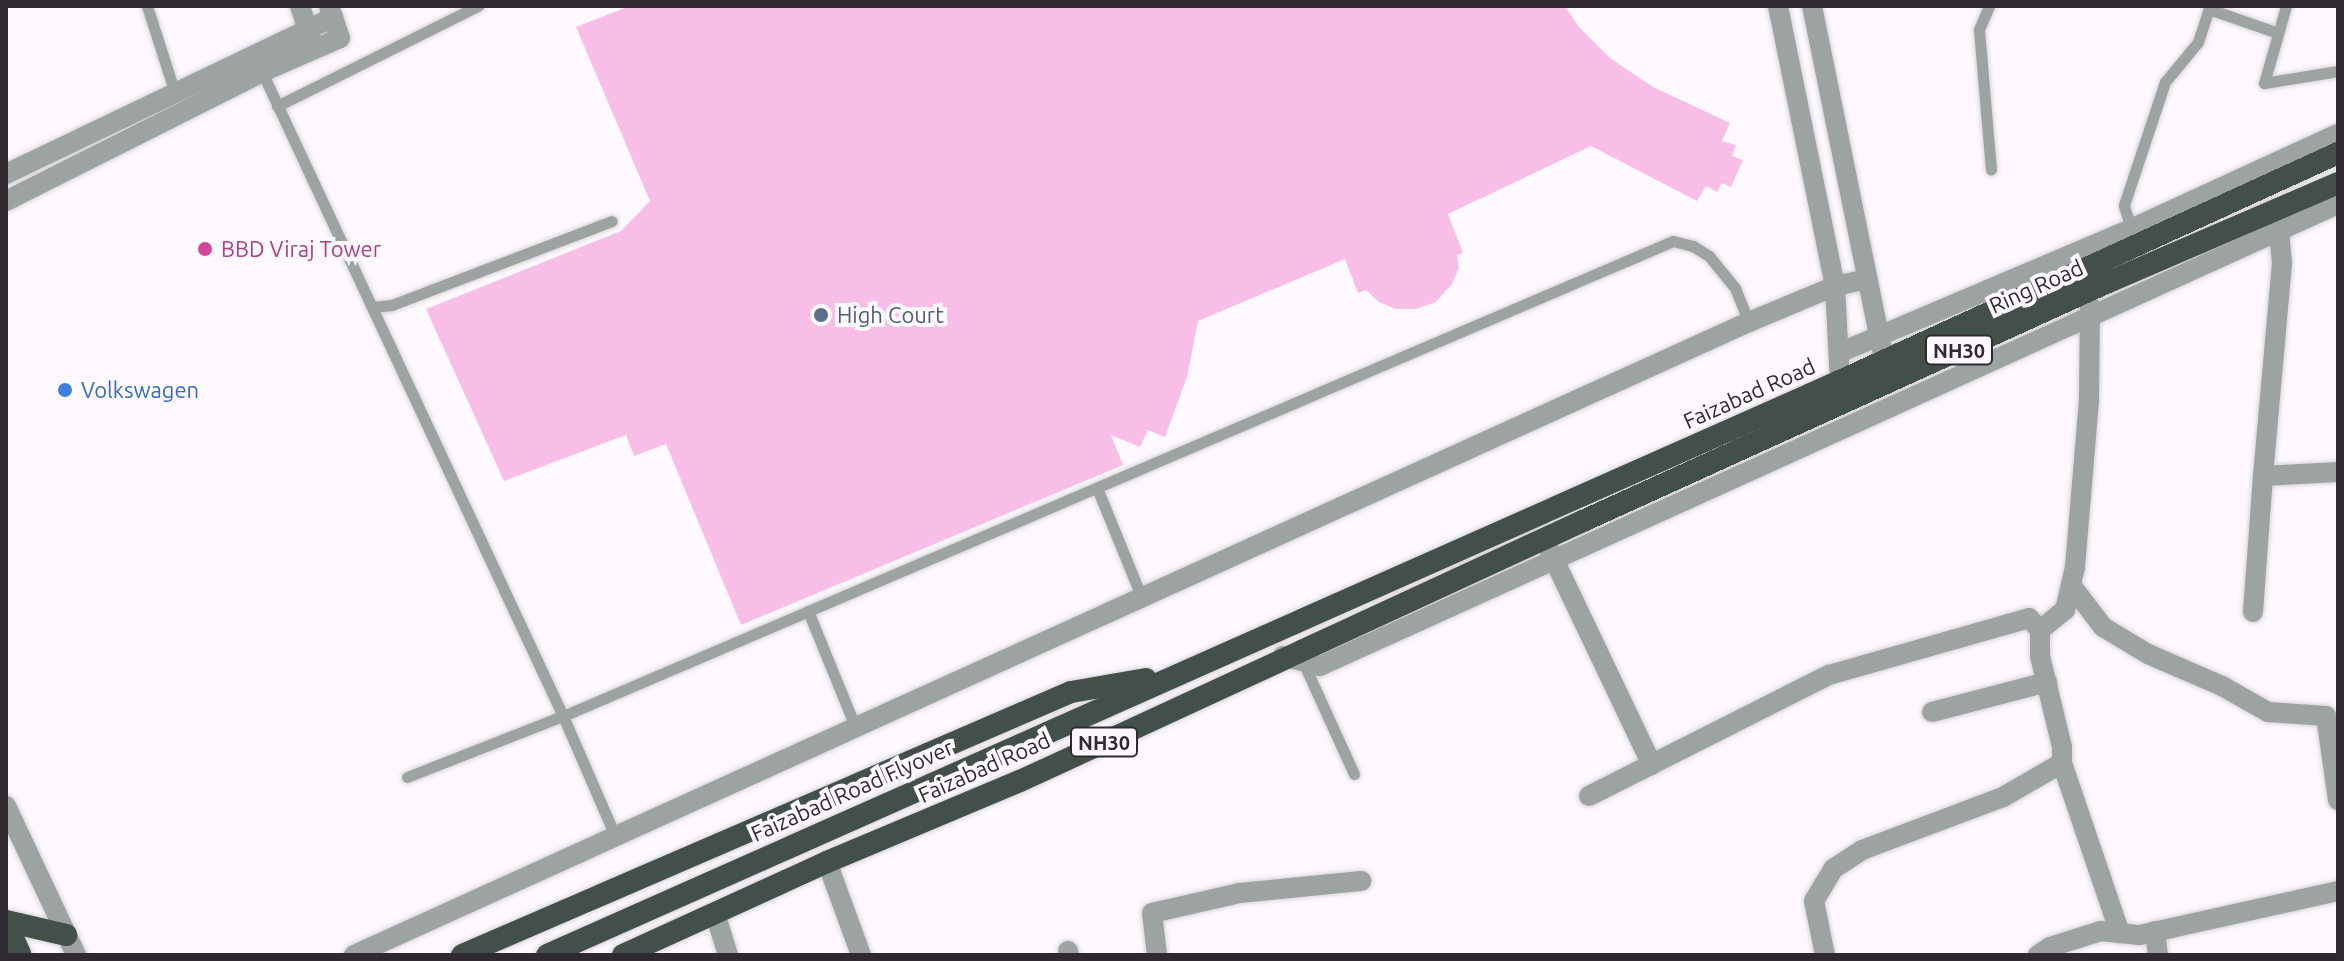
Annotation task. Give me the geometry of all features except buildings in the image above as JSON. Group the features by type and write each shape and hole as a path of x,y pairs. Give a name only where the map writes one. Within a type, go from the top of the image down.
{"highway":[{"name":"Faizabad Road","path":"1179,673 1884,361 2133,236 2338,153"},
{"name":"Ring Road","path":"1583,521 2090,290 2277,221 2338,183"},
{"name":"Faizabad Road","path":"623,955 827,862 1020,781 1293,659 1583,521"},
{"name":"Faizabad Road Flyover","path":"547,955 1179,673"},
{"name":"NH30","path":"462,955 1071,692 1179,673"},
{"path":"6,921 71,945"},
{"path":"6,921 21,955"}],"street":[{"path":"300,6 315,50"},
{"path":"1778,6 1835,286 1840,381"},
{"path":"1812,6 1884,361"},
{"path":"6,174 308,29 331,12 340,38 262,72 6,201"},
{"path":"1839,353 2133,236 2338,134"},
{"path":"1293,659 1320,666 2090,315 2277,221 2338,204"},
{"path":"2253,612 2282,263 2277,221"},
{"path":"354,955 616,839 855,726 1749,322 1835,286 1867,279"},
{"path":"2040,630 2065,610 2071,585 2089,399 2090,290"},
{"path":"2263,476 2338,472"},
{"path":"1544,539 1652,765"},
{"path":"2071,585 2103,627 2148,654 2222,686 2268,712 2326,716 2338,800"},
{"path":"1589,796 1829,675 2029,618 2040,630 2040,656 2062,747 2062,763 2120,933"},
{"path":"1932,712 2047,682"},
{"path":"1825,955 1814,901 1833,869 1862,850 2003,797 2062,763"},
{"path":"6,806 71,945"},
{"path":"827,862 861,955"},
{"path":"1157,955 1152,913 1240,893 1361,881"},
{"path":"2038,955 2050,947 2101,931 2155,931 2338,891"},
{"path":"715,913 728,955"},
{"path":"2155,931 2158,955"}],"lane":[{"path":"147,6 175,93"},
{"path":"277,106 478,6"},
{"path":"1989,6 1979,30 1991,169"},
{"path":"2286,6 2264,83 2338,71"},
{"path":"2133,236 2124,205 2165,82 2198,42 2210,8 2278,33"},
{"path":"262,72 563,716 616,839"},
{"path":"372,307 392,305 612,221"},
{"path":"407,777 563,716 1673,241 1693,246 1709,256 1735,288 1749,322"},
{"path":"1097,488 1141,596"},
{"path":"808,611 855,726"},
{"path":"1293,659 1354,774"}],"place":[{"name":"BBD Viraj Tower","path":"205,249"},
{"name":"High Court","path":"821,315"},
{"name":"Volkswagen","path":"65,390"}]}
